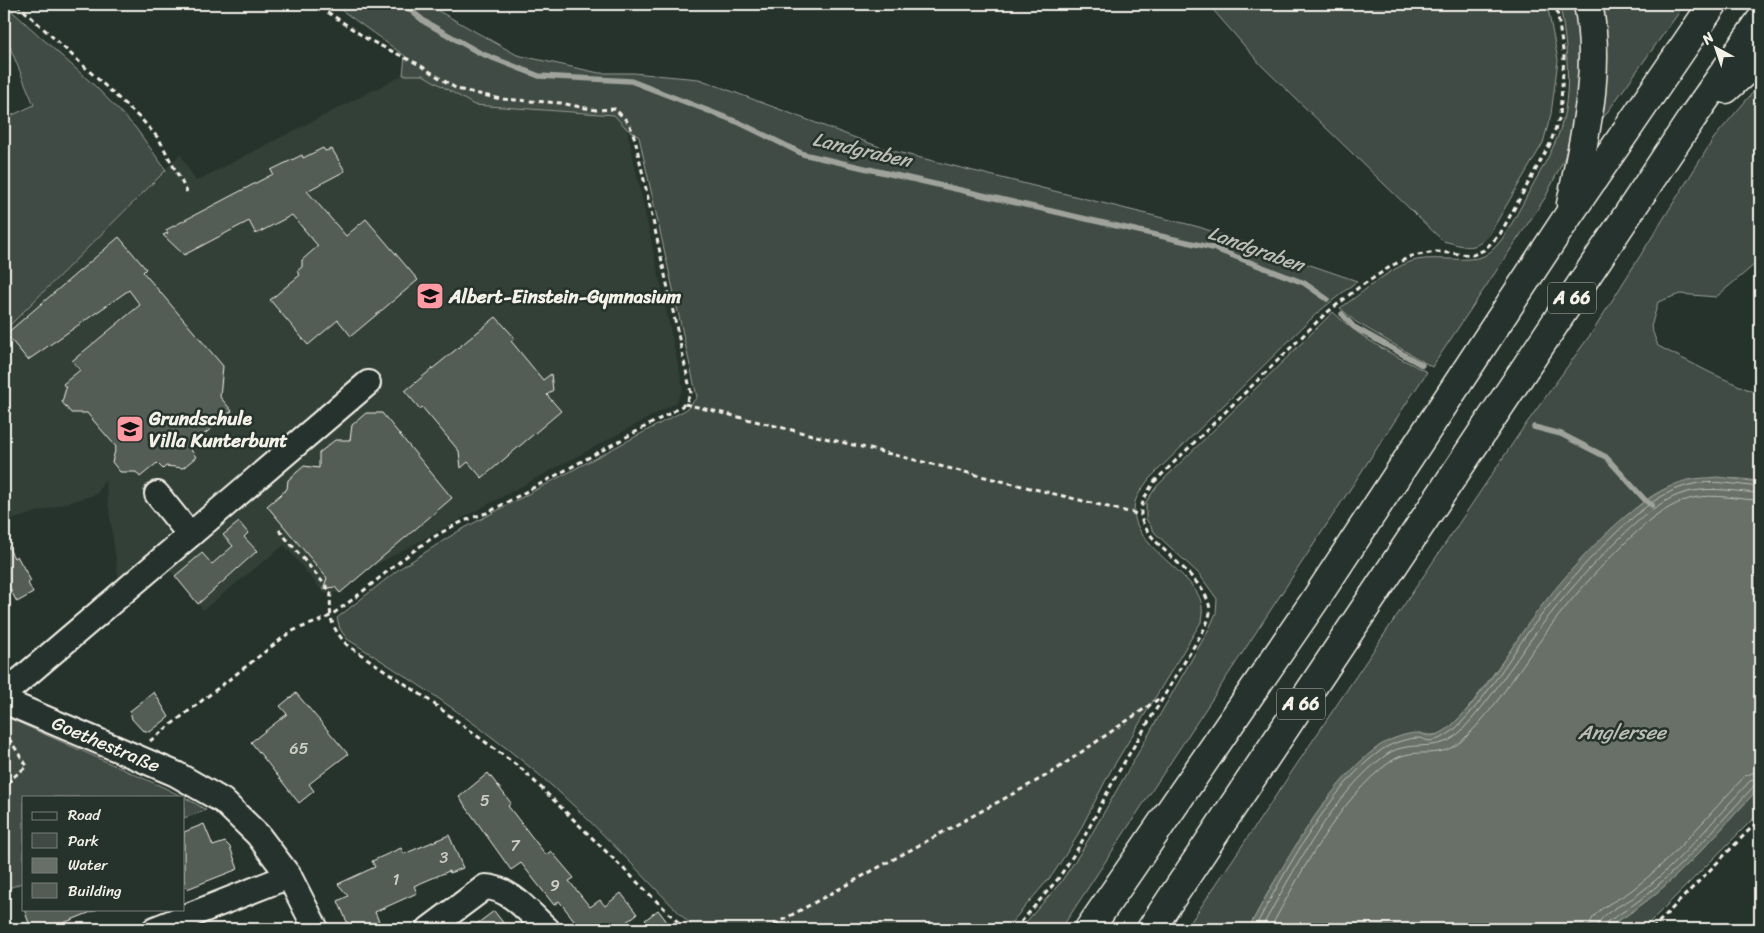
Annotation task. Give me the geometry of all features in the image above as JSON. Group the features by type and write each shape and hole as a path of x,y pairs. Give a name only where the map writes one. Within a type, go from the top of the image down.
{"highway":[{"path":"1568,216 1593,81 1594,47 1588,4"},
{"name":"A 66","path":"1089,929 1315,600 1568,216 1713,4"},
{"name":"A 66","path":"1151,929 1692,118 1760,21"},
{"path":"1692,118 1760,58"}],"street":[{"path":"4,694 368,384"},
{"path":"157,494 190,535"},
{"name":"Goethestraße","path":"4,701 176,774 222,801 258,835 289,876 316,929"},
{"path":"155,929 289,876"},
{"path":"429,929 485,887 497,887 509,894 547,929"}],"path":[{"path":"17,4 143,121 159,139 187,192"},
{"path":"131,755 289,632 329,617 423,543 467,518 486,513 685,404 691,393 635,139 629,123 615,109 596,110 561,103 501,100 457,89 418,64 367,39 316,4"},
{"path":"1015,929 1058,878 1080,846 1116,776 1206,626 1210,613 1208,602 1201,588 1152,536 1142,521 1142,502 1154,482 1324,315 1358,288 1393,265 1412,256 1436,252 1473,255 1484,250 1500,234 1550,144 1560,116 1564,57 1556,4"},
{"path":"685,404 1141,515"},
{"path":"279,530 331,592 329,617 338,634 348,645 426,698 523,770 685,929"},
{"path":"766,929 1051,773 1162,697"},
{"path":"4,730 27,766 11,779 4,794"},
{"path":"1652,929 1760,819"}],"shaded area":[{"name":"Albert-Einstein-Gymnasium","path":"403,75 423,75 474,105 614,115 627,129 683,388 676,403 372,567 340,593 324,593 284,545 203,610 155,553 119,583 105,480 97,494 4,522 4,331 127,210 180,154 196,181"}],"green space":[{"path":"4,4 95,86 135,127 166,170 4,331 4,119 34,105 4,33"},
{"path":"333,4 426,4 517,55 599,73 633,73 699,79 885,149 1199,227 1357,281 1316,314 1149,479 1137,496 1135,518 1141,532 1198,594 1202,609 1201,622 1110,772 1075,840 1053,874 1006,929 695,929 594,825 559,792 509,750 402,674 347,639 340,629 337,618 399,569 457,532 687,409 697,397 639,137 627,129 614,115 474,105 423,75 403,75 405,56"},
{"path":"1208,4 1547,4 1558,60 1551,114 1543,143 1489,235 1478,244 1468,247 1443,241 1262,66"},
{"path":"1560,4 1580,4 1585,53 1574,123 1564,159 1545,198 1432,367 1356,322 1340,308 1387,274 1407,263 1425,259 1478,258 1490,252 1501,240 1547,160 1561,128 1565,111 1568,75"},
{"path":"1597,4 1685,4 1593,132"},
{"path":"1760,84 1760,260 1716,297 1680,294 1658,302 1651,327 1658,346 1760,395 1760,482 1737,479 1711,479 1685,483 1663,490 1642,503 1580,563 1536,617 1470,706 1448,729 1438,734 1419,733 1329,798 1271,887 1248,929 1186,929 1521,431 1593,331 1714,138"},
{"path":"1333,312 1366,338 1427,372 1061,929 1020,929 1061,882 1083,849 1209,629 1216,613 1217,599 1199,574 1155,533 1146,519 1146,502 1157,486"},
{"path":"4,716 181,796 22,796 22,883 4,890"},
{"path":"1760,787 1760,812 1643,929 1604,929 1648,900 1668,883"},
{"path":"185,798 186,798 206,810 185,818"}],"water":[{"name":"Anglersee","path":"1718,477 1760,482 1760,787 1688,864 1648,900 1604,929 1248,929 1305,830 1340,783 1359,763 1379,746 1403,735 1419,733 1432,736 1448,728 1473,703 1555,589 1620,521 1643,502 1666,488 1688,480"}],"building":[{"path":"323,148 325,151 332,149 345,171 307,191 346,236 366,219 418,280 351,336 338,320 308,345 270,300 300,275 297,271 302,267 302,260 318,246 292,215 256,234 249,221 184,255 163,235 168,233 166,230 273,174 271,170 302,155 303,158"},
{"path":"119,237 146,269 143,272 223,366 220,397 232,411 189,447 196,457 183,468 166,466 163,469 157,463 140,477 136,472 120,472 112,462 116,447 112,442 87,413 71,413 62,402 66,388 63,384 80,370 72,361 140,305 129,290 28,360 6,334"},
{"path":"496,317 515,338 511,341 543,380 551,374 553,390 547,395 561,411 482,478 468,462 461,468 459,451 422,407 420,409 405,391"},
{"path":"366,413 382,413 452,498 340,593 335,587 323,589 327,578 267,506 287,489 288,480 304,466 319,468 319,453 335,440 350,440 352,425"},
{"path":"239,522 248,533 244,537 257,551 198,604 175,576 202,553 212,564 233,546 223,535"},
{"path":"4,539 14,558 17,556 31,581 28,583 33,593 17,602 4,578"},
{"path":"154,692 169,717 150,732 142,730 132,719 130,711"},
{"path":"296,693 348,754 309,784 314,791 299,803 251,742 287,714 280,706"},
{"path":"488,773 511,803 508,806 546,855 551,851 574,878 569,881 590,907 600,900 605,906 621,893 637,914 617,929 581,929 559,901 554,905 521,863 511,870 459,797"},
{"path":"204,824 213,846 225,842 230,847 238,869 187,889 185,883 185,832"},
{"path":"449,835 463,868 450,873 449,871 414,886 417,893 375,912 382,929 350,929 338,901 348,896 338,884 375,867 372,861 401,848 404,854"},
{"path":"24,910 96,910 61,924 64,929 31,929"},
{"path":"658,910 668,923 660,929 652,929 645,920"},
{"path":"494,911 508,929 470,929"}],"waterway":[{"name":"Landgraben","path":"403,4 425,22 480,53 539,76 631,81 740,123 803,154 1213,248 1304,283 1327,299"},
{"name":"Landgraben","path":"1342,314 1354,327 1422,365"},
{"name":"Landgraben","path":"1534,427 1561,434 1606,457 1646,501 1652,505"}],"place":[{"name":"Albert-Einstein-Gymnasium","path":"430,296"},
{"name":"Grundschule Villa Kunterbunt","path":"130,429"}]}
